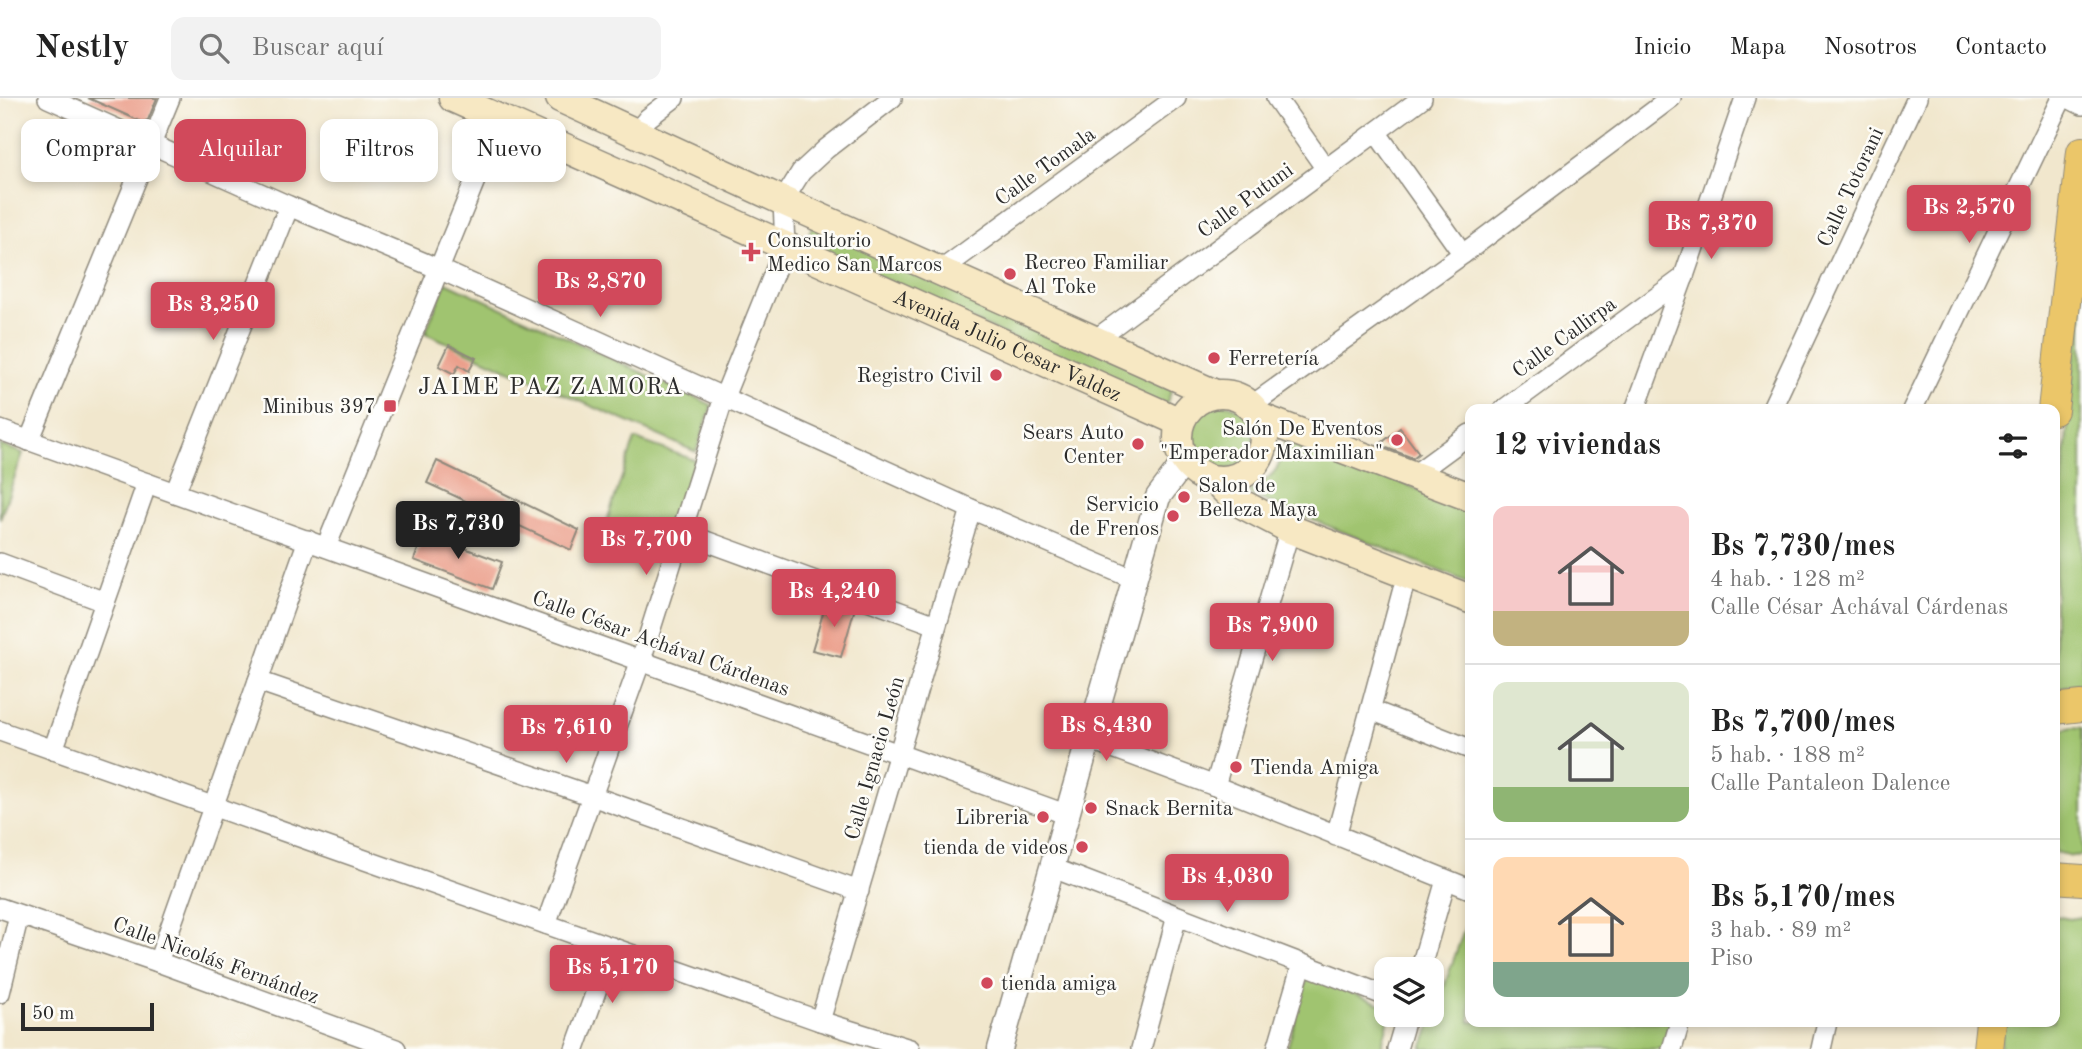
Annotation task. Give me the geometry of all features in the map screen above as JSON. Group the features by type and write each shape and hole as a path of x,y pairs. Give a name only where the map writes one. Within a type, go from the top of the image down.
{"main road":[{"name":"Avenida Julio Cesar Valdez","path":"453,98 500,119"},
{"name":"Avenida Julio Cesar Valdez","path":"560,98 1215,394"},
{"name":"Avenida Julio Cesar Valdez","path":"566,148 1180,422"},
{"path":"2054,404 2082,152"},
{"path":"1465,495 1255,412 1238,397 1215,394 1200,398 1188,408 1180,422 1177,442 1185,461 1193,470 1215,480 1236,501 1290,529 1465,597"},
{"path":"1215,480 1228,480 1241,475 1252,467 1260,456 1264,430 1255,412"},
{"path":"2060,708 2082,706"},
{"path":"2060,878 2082,880"},
{"path":"1988,1049 1990,1027"}],"street":[{"path":"48,98 96,119"},
{"path":"160,122 170,98"},
{"path":"636,133 648,118 674,98"},
{"path":"546,924 641,660 724,397 785,246 783,201 801,172 892,98"},
{"name":"Calle Tomala","path":"940,271 1177,98"},
{"path":"1276,98 1326,169"},
{"name":"Calle Putuni","path":"1096,339 1422,98"},
{"path":"1255,412 1671,98"},
{"path":"1637,404 1745,98"},
{"name":"Calle Totorani","path":"1774,404 1917,98"},
{"path":"1915,404 2062,98"},
{"path":"2068,98 2082,105"},
{"path":"1376,132 1463,254"},
{"path":"160,147 1134,579"},
{"path":"30,441 135,182"},
{"path":"327,547 474,182"},
{"path":"175,493 289,206"},
{"name":"Calle Callirpa","path":"1511,404 1684,276"},
{"name":"Calle César Achával Cárdenas","path":"0,430 1068,815"},
{"path":"1415,475 1465,438"},
{"path":"1000,1049 1158,497 1185,461"},
{"path":"53,750 147,483"},
{"name":"Calle Ignacio León","path":"820,1021 971,509"},
{"path":"1215,786 1290,529"},
{"path":"681,532 936,625"},
{"path":"159,962 308,540"},
{"path":"0,563 105,602"},
{"path":"1336,836 1407,574"},
{"path":"258,681 859,891"},
{"path":"1371,710 1465,747"},
{"path":"0,731 820,1021 910,1049"},
{"path":"1089,739 1215,786 1465,888"},
{"path":"1053,868 1374,991"},
{"path":"1424,957 1446,880"},
{"name":"Calle Nicolás Fernández","path":"0,908 159,962 396,1049"},
{"path":"0,993 19,915"},
{"path":"1141,1049 1177,916"},
{"path":"575,1049 612,947"},
{"path":"1277,1049 1302,964"},
{"path":"1397,1049 1403,1027"},
{"path":"1672,1049 1679,1027"},
{"path":"1821,1049 1826,1027"}],"green space":[{"path":"812,226 1174,384 1165,407 805,244"},
{"path":"446,282 712,405 696,452 425,333"},
{"path":"2082,282 2082,684 2060,688 2060,504"},
{"path":"1221,404 1244,414 1254,437 1244,460 1221,470 1198,460 1188,437 1198,414"},
{"path":"1285,432 1465,510 1465,581 1251,495 1250,491 1277,468 1285,443"},
{"path":"635,439 695,460 660,559 601,538"},
{"path":"0,445 23,453 0,519"},
{"path":"2082,728 2082,855 2060,853 2060,730"},
{"path":"2060,917 2082,917 2082,1049 2000,1049 2003,1027 2060,1027"},
{"path":"1465,927 1465,1027 1670,1027 1663,1049 1422,1049 1430,1027 1444,1027 1444,987"},
{"path":"1308,976 1374,1001 1374,1027 1387,1027 1381,1049 1287,1049"}],"building":[{"path":"88,98 157,98 148,119 135,119"},
{"path":"449,345 476,358 469,371 459,365 454,374 439,366"},
{"path":"1400,428 1419,453 1413,458 1379,445"},
{"path":"437,461 579,530 571,550 427,483"},
{"path":"424,533 502,562 492,589 414,560"},
{"path":"827,600 855,608 841,657 812,650"}],"place":[{"name":"Consultorio Medico San Marcos","path":"751,252"},
{"name":"Recreo Familiar Al Toke","path":"1010,274"},
{"name":"Ferretería","path":"1214,358"},
{"name":"Registro Civil","path":"996,375"},
{"name":"Minibus 397","path":"390,406"},
{"name":"Salón De Eventos \"Emperador Maximilian\"","path":"1397,440"},
{"name":"Sears Auto Center","path":"1138,444"},
{"name":"Salon de Belleza Maya","path":"1184,497"},
{"name":"Servicio de Frenos","path":"1173,516"},
{"name":"Tienda Amiga","path":"1236,767"},
{"name":"Snack Bernita","path":"1091,808"},
{"name":"Libreria","path":"1043,817"},
{"name":"tienda de videos","path":"1082,847"},
{"name":"tienda amiga","path":"987,983"}],"district":[{"name":"JAIME PAZ ZAMORA","path":"551,386"}]}
